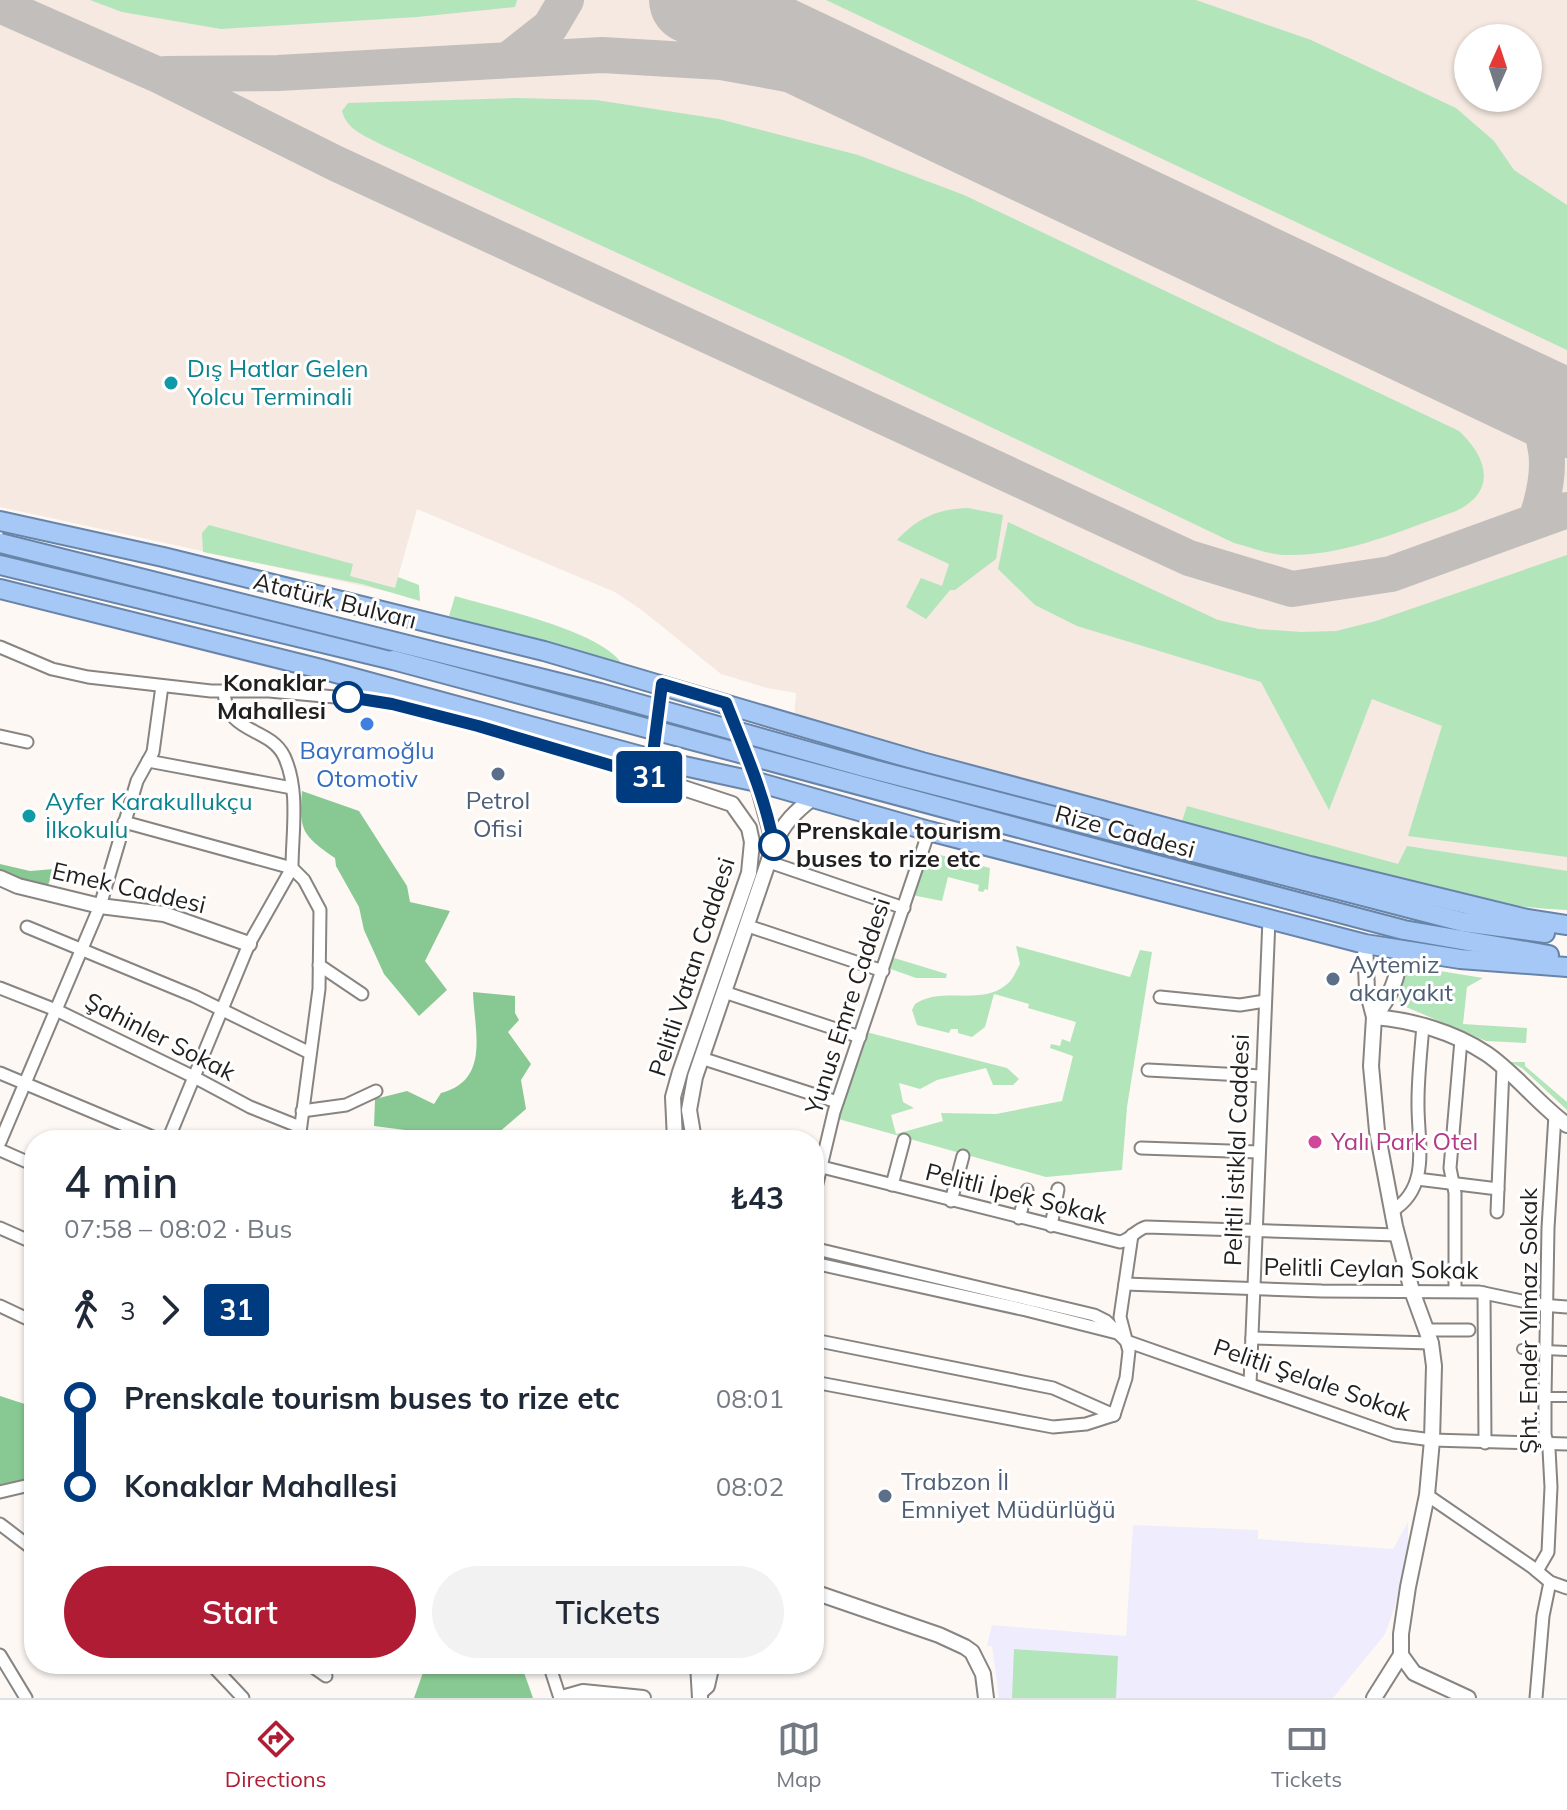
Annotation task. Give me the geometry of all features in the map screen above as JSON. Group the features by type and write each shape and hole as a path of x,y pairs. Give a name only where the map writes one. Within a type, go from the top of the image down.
{"highway":[{"path":"0,521 414,619 662,684 922,762 1310,866 1527,919 1567,925"},
{"name":"Atatürk Bulvarı","path":"0,543 435,651 689,718"},
{"name":"Atatürk Bulvarı","path":"0,565 378,656 665,733"},
{"path":"0,589 335,673 651,768 674,764 757,782 929,831 1365,944 1460,959 1567,967"},
{"name":"Rize Caddesi","path":"689,718 864,767 1463,922 1567,934"},
{"name":"Rize Caddesi","path":"665,733 1404,930 1567,958"},
{"path":"723,774 736,766 744,751"}],"street":[{"path":"0,647 52,669 88,677 162,686 379,701 651,768 665,733"},
{"path":"662,684 665,733 660,748 674,764"},
{"path":"0,1142 100,906 137,781 157,738 162,686"},
{"path":"172,1130 249,944 292,868 292,788 285,758 279,748 236,721 224,705 224,691"},
{"path":"726,703 757,782 774,845"},
{"path":"0,736 27,742"},
{"path":"148,761 292,788"},
{"name":"Pelitli Vatan Caddesi","path":"651,768 732,804 749,828 752,842 749,873 673,1097 675,1130"},
{"path":"774,845 781,827 814,797"},
{"path":"124,822 292,868 304,880 320,910 319,989 300,1130"},
{"name":"Yunus Emre Caddesi","path":"824,1146 929,831"},
{"name":"Pelitli Vatan Caddesi","path":"692,1130 690,1098 701,1058 774,845"},
{"path":"769,862 904,908"},
{"name":"Emek Caddesi","path":"0,878 18,886 100,906 164,914 249,944"},
{"name":"Pelitli İstiklal Caddesi","path":"1250,1384 1269,919"},
{"path":"748,926 883,971"},
{"path":"27,927 222,1009 310,1053"},
{"path":"1365,944 1367,990 1374,1017 1371,1066 1373,1100 1397,1235 1412,1291 1429,1336 1434,1366 1427,1495 1408,1587 1401,1655 1374,1698"},
{"path":"1374,1017 1397,979 1401,951"},
{"path":"319,965 362,994"},
{"name":"Şahinler Sokak","path":"0,988 56,1010 250,1107 300,1127"},
{"path":"724,992 860,1037"},
{"path":"1160,997 1240,1005 1265,1001"},
{"path":"1374,1017 1423,1025 1488,1054 1561,1120"},
{"path":"1392,1211 1410,1196 1421,1162 1417,1104 1423,1025"},
{"path":"1455,1291 1455,1193 1450,1168 1461,1040"},
{"path":"701,1058 837,1102"},
{"path":"1497,1212 1503,1068"},
{"path":"1148,1070 1262,1076"},
{"path":"0,1073 135,1130"},
{"path":"302,1111 346,1105 376,1091"},
{"name":"Şht. Ender Yılmaz Sokak","path":"1537,1571 1548,1552 1551,1487 1545,1435 1545,1397 1548,1228 1561,1120"},
{"path":"892,1185 904,1140"},
{"path":"1141,1148 1259,1152"},
{"path":"0,1150 24,1161"},
{"path":"951,1201 963,1156"},
{"name":"Pelitli İpek Sokak","path":"824,1168 1120,1242 1146,1227 1397,1235"},
{"path":"1417,1179 1498,1189"},
{"path":"1051,1226 1058,1189"},
{"path":"1019,1218 1027,1190"},
{"path":"0,1228 24,1239"},
{"path":"1114,1415 1126,1378 1129,1351 1122,1337 1120,1317 1132,1234"},
{"name":"Pelitli Şelale Sokak","path":"824,1251 1094,1315 1106,1321 1122,1337"},
{"name":"Pelitli Şelale Sokak","path":"824,1265 1026,1310 1122,1337 1394,1435 1485,1443 1567,1444"},
{"name":"Pelitli Ceylan Sokak","path":"1125,1284 1455,1291 1567,1307"},
{"path":"1484,1293 1485,1443"},
{"path":"0,1306 24,1317"},
{"path":"1252,1338 1429,1336 1469,1330"},
{"path":"824,1342 1053,1388 1114,1415"},
{"path":"1522,1349 1567,1351"},
{"path":"824,1384 1053,1427 1086,1424 1114,1415"},
{"path":"1545,1397 1567,1397"},
{"path":"0,1492 24,1486"},
{"path":"1427,1495 1550,1582 1567,1588"},
{"path":"0,1524 24,1542"},
{"path":"1536,1698 1543,1616 1550,1582"},
{"path":"824,1595 965,1647 972,1652 983,1674 986,1698"},
{"path":"0,1655 26,1698"},
{"path":"1401,1655 1414,1673 1468,1698"},
{"path":"220,1674 243,1698"},
{"path":"553,1674 561,1698 583,1692 643,1698"},
{"path":"699,1674 702,1696"},
{"path":"702,1696 710,1674"}],"shaded area":[{"path":"0,0 1567,0 1567,910 1398,885 794,719 796,693 721,674 615,592 417,509 395,588 390,592 0,507"},
{"path":"1408,1522 1408,1547 1395,1606 1385,1634 1333,1698 999,1698 992,1646 987,1646 992,1625 1126,1636 1133,1525 1258,1530 1258,1539 1393,1549"}],"green space":[{"path":"90,0 517,0 515,7 417,17 221,29 122,12"},
{"path":"826,0 1196,0 1311,40 1454,107 1454,112 1461,112 1494,141 1514,170 1567,205 1567,350"},
{"path":"516,98 596,100 719,119 858,155 964,195 1459,431 1481,462 1483,484 1469,503 1456,511 1349,547 1305,555 1283,555 1234,543 842,356 380,144 352,127 342,111 348,103"},
{"path":"968,508 1003,515 996,559 955,590 950,590 926,619 906,607 921,578 942,586 949,564 897,540 929,516"},
{"path":"1008,522 1218,620 1259,629 1301,632 1336,631 1376,621 1567,555 1567,857 1408,836 1442,726 1372,699 1329,810 1261,682 1077,626 1035,605 998,569"},
{"path":"209,525 353,564 350,576 395,588 398,577 419,585 420,601 362,584 203,552 202,533"},
{"path":"455,596 573,632 613,654 623,666 449,616"},
{"path":"302,791 359,811 407,886 410,902 450,911 425,961 447,990 419,1016 384,974 364,930 359,907 336,866 335,858 305,831 301,815"},
{"path":"1187,806 1398,864 1407,846 1567,871 1567,910 1518,906 1420,890 1324,865 1181,824"},
{"path":"925,851 990,868 988,890 978,891 979,885 948,877 942,901 912,895"},
{"path":"0,864 30,871 54,869 45,893 0,877"},
{"path":"1016,946 1130,977 1140,950 1152,952 1127,1107 1122,1170 1046,1177 835,1118 866,1032 1007,1068 1019,1079 1013,1085 993,1085 986,1068 937,1080 920,1089 899,1083 903,1102 914,1108 891,1115 896,1134 943,1121 941,1113 996,1114 1062,1101 1073,1056 1050,1048 1051,1044 1060,1046 1062,1039 1070,1042 1076,1022 994,994 985,1027 972,1037 958,1033 958,1029 951,1029 949,1033 917,1025 912,1010 915,1004 925,999 985,994 1006,985 1020,964"},
{"path":"891,957 947,974 946,978 916,978 888,968"},
{"path":"1403,965 1483,978 1467,987 1463,1024 1527,1028 1526,1043 1486,1041 1399,1004"},
{"path":"473,992 515,996 515,1013 519,1020 508,1032 531,1064 521,1080 526,1109 502,1130 405,1130 374,1126 375,1099 407,1091 434,1104 441,1093 457,1086 467,1077 473,1065 476,1037"},
{"path":"1510,1062 1525,1062 1525,1066 1567,1102 1567,1110 1522,1068"},
{"path":"0,1396 24,1404 24,1489 0,1498"},
{"path":"1014,1649 1118,1656 1116,1698 1012,1698"},
{"path":"422,1674 525,1674 533,1698 414,1698"}],"taxiway":[{"path":"508,60 550,27 566,0"},
{"path":"0,5 156,74 337,164 1189,558 1292,589 1391,574 1567,510"},
{"path":"166,74 278,73 602,55 721,62 815,79 937,114"},
{"path":"1521,392 1539,423 1546,454 1545,485 1536,520"}],"runway":[{"path":"693,0 1567,414"}],"bus line":[{"name":"31","path":"348,697 392,704 478,726 650,777 662,684 726,703 757,782 774,845"}],"place":[{"name":"Dış Hatlar Gelen Yolcu Terminali","path":"171,383"},
{"name":"Konaklar Mahallesi","path":"348,697"},
{"name":"Bayramoğlu Otomotiv","path":"367,724"},
{"name":"Petrol Ofisi","path":"498,774"},
{"name":"Ayfer Karakullukçu İlkokulu","path":"29,816"},
{"name":"Prenskale tourism buses to rize etc","path":"774,845"},
{"name":"Aytemiz akaryakıt","path":"1333,979"},
{"name":"Yalı Park Otel","path":"1315,1142"},
{"name":"Trabzon İl Emniyet Müdürlüğü","path":"885,1496"}]}
